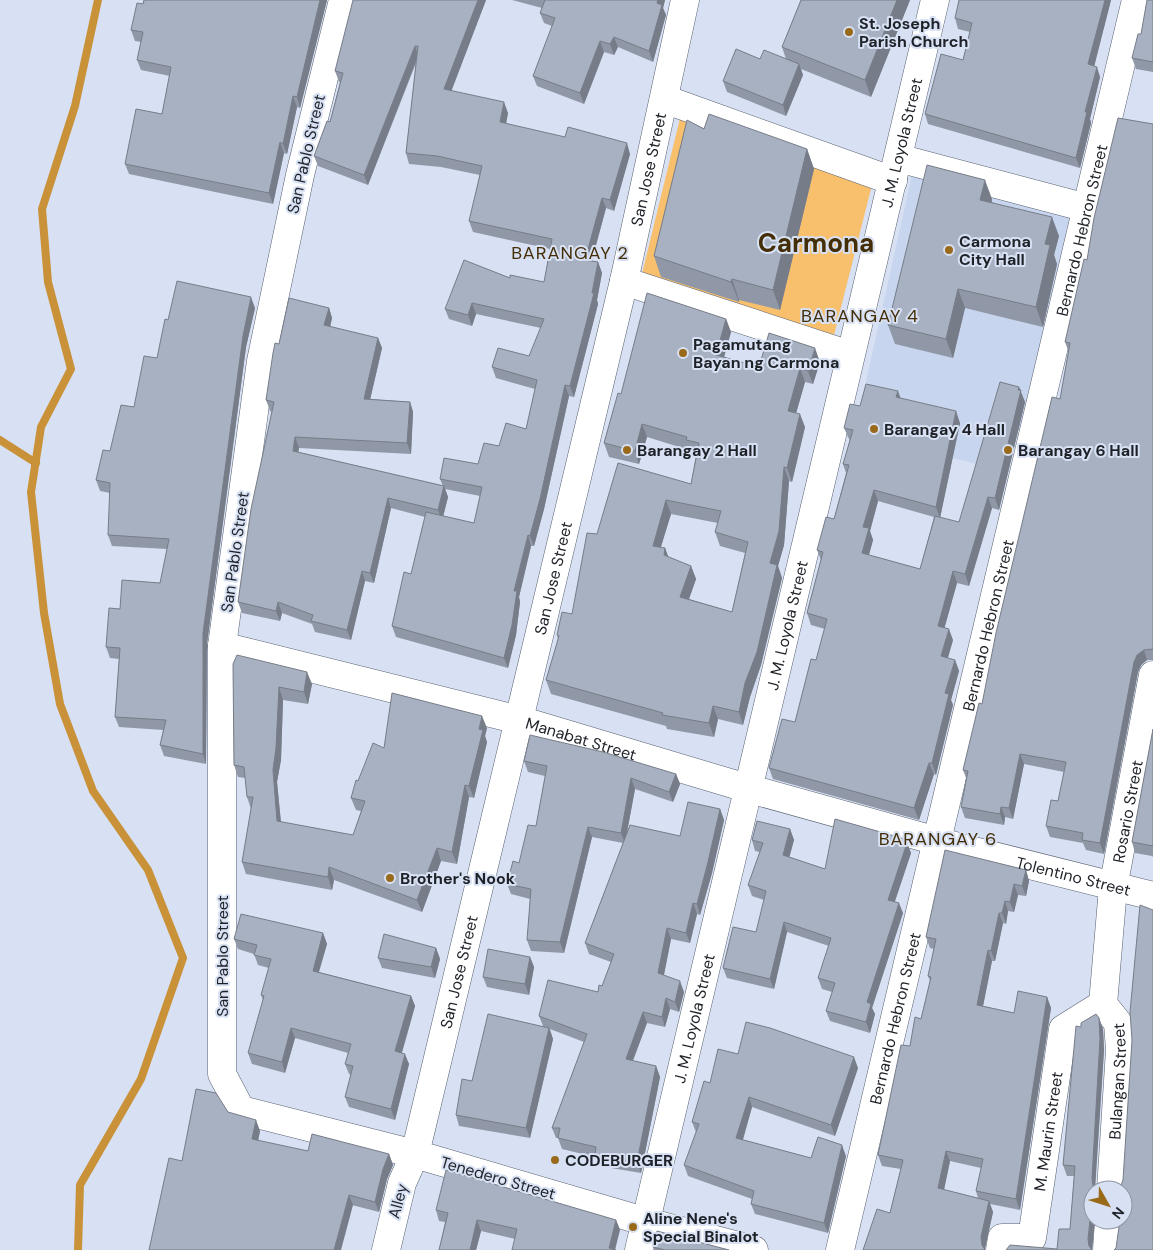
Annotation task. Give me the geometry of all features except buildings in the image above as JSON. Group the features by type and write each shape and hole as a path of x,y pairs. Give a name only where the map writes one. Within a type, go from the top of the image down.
{"street":[{"name":"San Pablo Street","path":"241,1110 222,1074 222,646 261,361 300,175 343,0"},
{"name":"San Jose Street","path":"415,1154 624,281 685,0"},
{"name":"J. M. Loyola Street","path":"640,1250 935,0"},
{"name":"Bernardo Hebron Street","path":"840,1250 1136,0"},
{"path":"664,99 896,169 1087,208"},
{"path":"624,281 850,356"},
{"name":"Manabat Street","path":"222,646 519,720 750,789 937,840"},
{"name":"Rosario Street","path":"1113,888 1153,675"},
{"name":"Tolentino Street","path":"937,840 1113,888 1153,896"},
{"name":"Bulangan Street","path":"1112,1180 1120,1050 1118,1023 1103,1004 1113,888"},
{"name":"M. Maurin Street","path":"1000,1250 1002,1238 1032,1238 1063,1029 1103,1004"},
{"name":"Tenedero Street","path":"241,1110 415,1154 647,1222 754,1250"},
{"name":"Alley","path":"386,1250 402,1183 415,1154"},
{"path":"1107,1250 1108,1230"}],"shaded area":[{"path":"682,110 872,185 834,335 641,278"},
{"path":"912,175 1071,216 1021,431 998,427 988,467 950,457 906,400 864,390"}],"waterway":[{"path":"78,1250 80,1185 141,1079 183,958 148,870 93,791 60,704 44,613 31,492 41,427 71,369 48,282 42,209 75,106 98,0"},
{"path":"0,440 36,463"}],"place":[{"name":"St. Joseph Parish Church","path":"849,32"},
{"name":"Carmona City Hall","path":"949,250"},
{"name":"Pagamutang Bayan ng Carmona","path":"683,353"},
{"name":"Barangay 4 Hall","path":"874,429"},
{"name":"Barangay 2 Hall","path":"627,450"},
{"name":"Barangay 6 Hall","path":"1008,450"},
{"name":"Brother's Nook","path":"390,878"},
{"name":"CODEBURGER","path":"555,1160"},
{"name":"Aline Nene's Special Binalot","path":"633,1227"}],"district":[{"name":"Carmona","path":"816,243"},
{"name":"BARANGAY 2","path":"570,253"},
{"name":"BARANGAY 4","path":"860,316"},
{"name":"BARANGAY 6","path":"938,839"}]}
